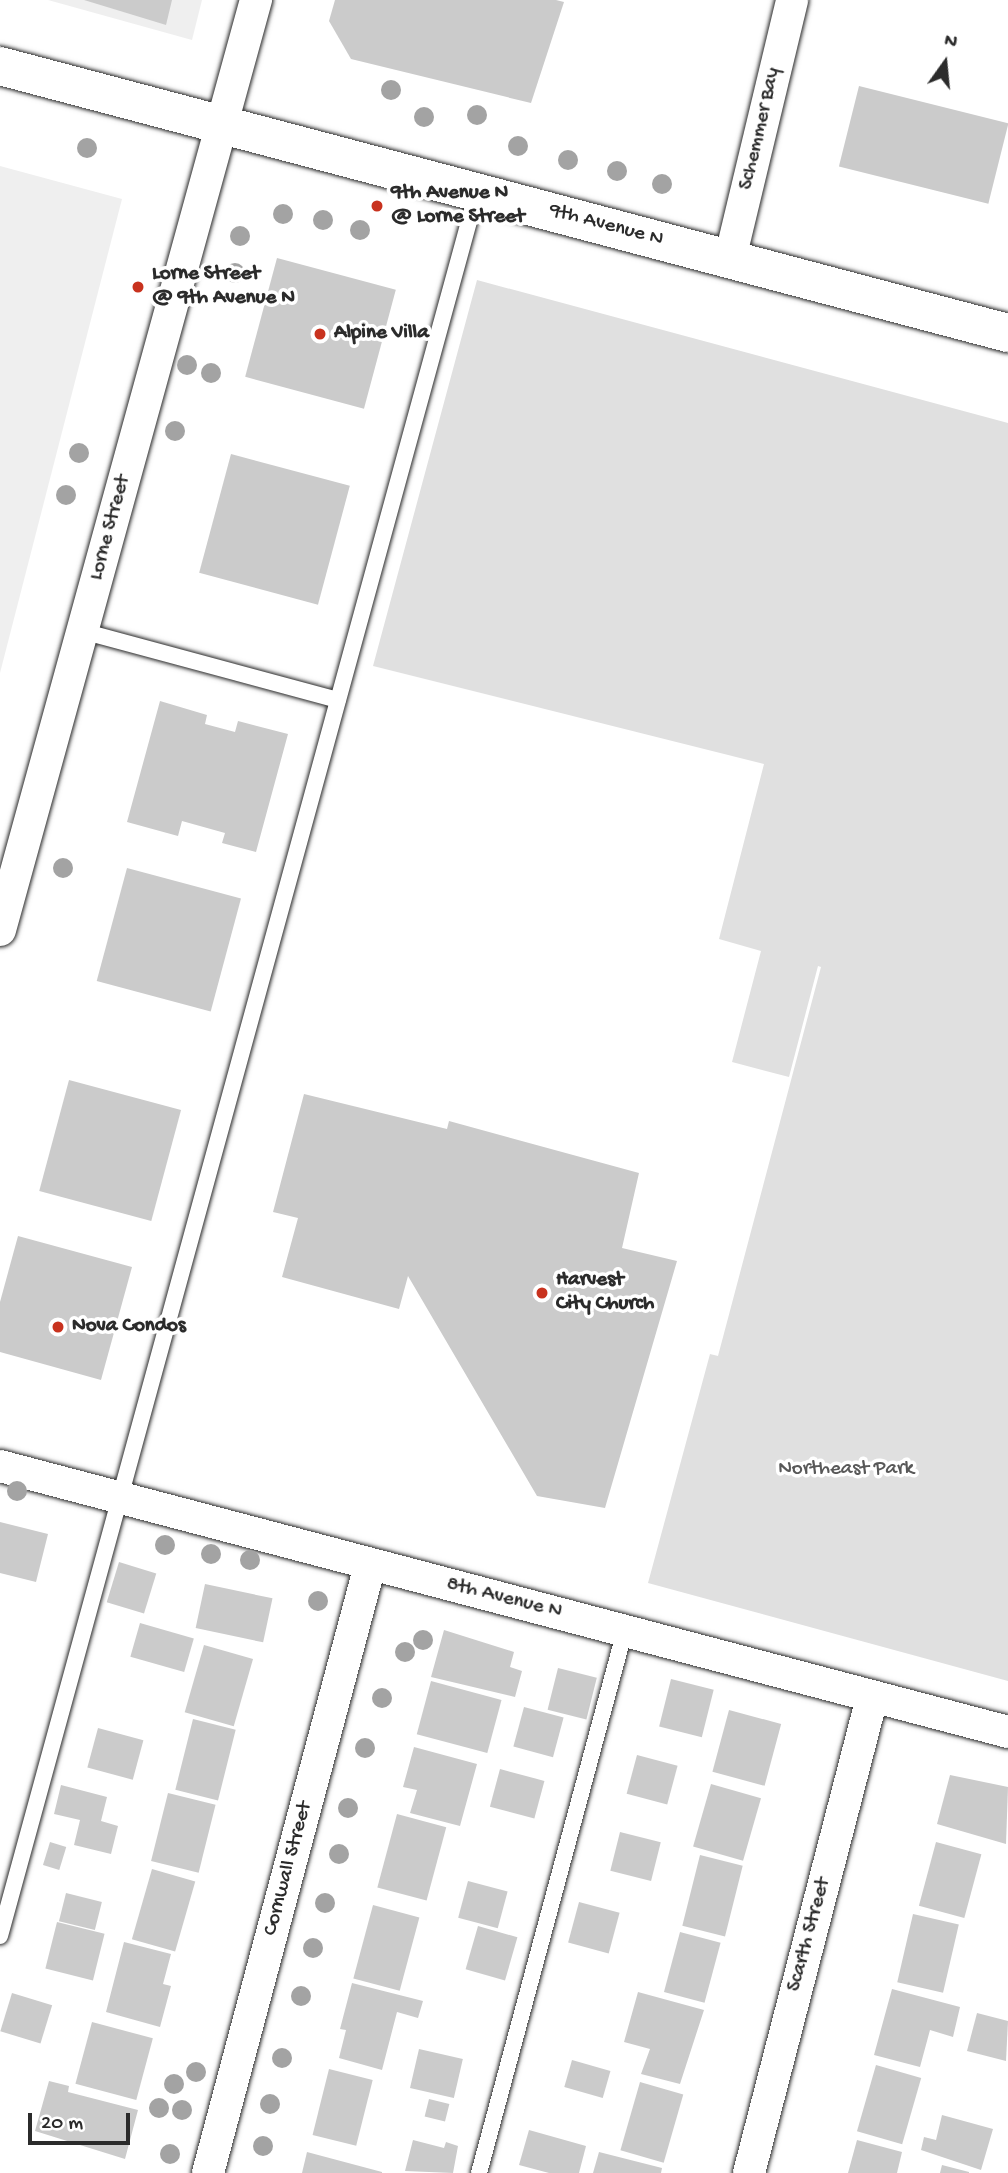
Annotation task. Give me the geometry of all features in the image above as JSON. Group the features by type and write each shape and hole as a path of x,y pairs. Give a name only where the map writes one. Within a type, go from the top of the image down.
{"main road":[{"name":"9th Avenue N","path":"0,66 1008,333"}],"street":[{"name":"Lorne Street","path":"0,930 256,0"},
{"name":"Schemmer Bay","path":"730,259 792,0"},
{"name":"8th Avenue N","path":"0,1466 370,1566 625,1630 872,1698 1008,1732"},
{"name":"Cornwall Street","path":"208,2173 370,1566"},
{"name":"Scarth Street","path":"749,2173 872,1698"}],"lane":[{"path":"0,1936 477,192"},
{"path":"82,631 338,700"},
{"path":"479,2173 625,1630"}],"shaded area":[{"path":"48,0 202,0 192,40"},
{"path":"0,166 122,199 0,673"}],"green space":[{"name":"Northeast Park","path":"477,280 1008,423 1008,1681 648,1583 710,1354 718,1356 821,967 818,966 789,1077 732,1062 761,951 719,939 764,764 373,666"}],"building":[{"path":"84,0 172,0 166,25"},
{"path":"335,0 564,2 531,103 351,59 329,21"},
{"path":"859,86 1008,123 988,204 839,167"},
{"name":"Alpine Villa","path":"277,258 396,290 364,409 245,377"},
{"path":"231,454 350,486 318,605 199,573"},
{"path":"160,701 207,715 205,724 235,732 238,721 288,734 256,852 222,843 225,833 182,821 178,836 127,822"},
{"path":"127,868 241,899 211,1012 97,981"},
{"path":"69,1080 181,1110 151,1221 39,1191"},
{"name":"Harvest City Church","path":"304,1094 447,1129 449,1121 639,1173 622,1248 677,1261 605,1508 537,1496 408,1276 399,1309 282,1277 298,1218 273,1212"},
{"name":"Nova Condos","path":"18,1236 132,1267 101,1380 0,1352 0,1302"},
{"path":"0,1522 48,1534 36,1582 0,1573"},
{"path":"119,1562 156,1573 144,1614 107,1602"},
{"path":"205,1584 272,1598 263,1642 196,1628"},
{"path":"140,1623 194,1638 184,1672 130,1657"},
{"path":"444,1630 514,1652 510,1667 522,1671 515,1697 431,1677"},
{"path":"204,1645 253,1659 234,1726 185,1712"},
{"path":"558,1668 597,1678 586,1719 548,1710"},
{"path":"671,1679 714,1690 702,1737 659,1727"},
{"path":"431,1681 502,1700 487,1753 417,1734"},
{"path":"524,1707 564,1718 553,1757 513,1747"},
{"path":"729,1710 781,1724 765,1786 712,1772"},
{"path":"193,1719 236,1730 218,1800 175,1790"},
{"path":"98,1728 143,1740 133,1780 87,1768"},
{"path":"414,1747 477,1764 460,1826 410,1813 417,1790 403,1787"},
{"path":"637,1755 678,1766 667,1805 627,1794"},
{"path":"500,1769 544,1781 534,1819 490,1807"},
{"path":"950,1775 1008,1787 1006,1844 937,1824"},
{"path":"711,1784 761,1798 743,1861 693,1846"},
{"path":"61,1785 107,1797 101,1821 118,1826 111,1854 74,1845 80,1820 54,1814"},
{"path":"168,1793 216,1805 199,1873 151,1861"},
{"path":"397,1814 446,1827 427,1901 377,1887"},
{"path":"620,1832 661,1842 651,1881 610,1871"},
{"path":"50,1842 66,1847 59,1870 43,1865"},
{"path":"936,1842 981,1854 964,1918 919,1906"},
{"path":"700,1855 743,1866 725,1936 682,1926"},
{"path":"152,1869 195,1881 175,1952 132,1939"},
{"path":"468,1881 508,1892 498,1928 458,1918"},
{"path":"66,1893 102,1902 95,1930 59,1921"},
{"path":"579,1902 620,1913 609,1953 568,1943"},
{"path":"373,1905 419,1917 400,1991 353,1978"},
{"path":"913,1914 959,1925 943,1993 897,1982"},
{"path":"57,1922 105,1934 93,1980 45,1969"},
{"path":"478,1926 517,1937 505,1981 466,1969"},
{"path":"680,1932 721,1943 705,2003 664,1992"},
{"path":"124,1942 171,1954 163,1984 171,1986 160,2027 106,2012"},
{"path":"352,1983 423,2001 418,2018 397,2012 382,2070 339,2058 346,2030 340,2029"},
{"path":"892,1989 960,2007 953,2037 930,2030 920,2067 874,2055"},
{"path":"638,1992 704,2010 680,2084 641,2074 650,2049 624,2042"},
{"path":"12,1993 52,2005 40,2044 0,2031"},
{"path":"977,2013 1008,2021 1006,2061 967,2051"},
{"path":"92,2022 153,2038 136,2100 75,2084"},
{"path":"419,2049 463,2059 454,2098 410,2088"},
{"path":"572,2060 610,2071 603,2098 564,2087"},
{"path":"876,2065 921,2078 902,2144 857,2131"},
{"path":"329,2069 373,2080 356,2146 313,2135"},
{"path":"49,2081 69,2086 68,2092 138,2110 125,2159 35,2131"},
{"path":"640,2082 683,2094 664,2163 620,2150"},
{"path":"429,2099 449,2104 445,2122 425,2116"},
{"path":"942,2115 993,2129 981,2170 921,2150 924,2137 936,2140"},
{"path":"529,2130 586,2146 579,2173 549,2173 519,2165"},
{"path":"413,2140 444,2148 446,2142 458,2146 453,2173 405,2171"},
{"path":"857,2140 902,2152 897,2173 848,2173"},
{"path":"307,2152 382,2172 382,2173 302,2173"},
{"path":"599,2152 662,2168 661,2173 593,2173"},
{"path":"942,2165 969,2172 969,2173 940,2173"}],"place":[{"name":"9th Avenue N @ Lorne Street","path":"377,206"},
{"name":"Lorne Street @ 9th Avenue N","path":"138,287"},
{"name":"Alpine Villa","path":"320,334"},
{"name":"Harvest City Church","path":"542,1293"},
{"name":"Nova Condos","path":"58,1327"}]}
